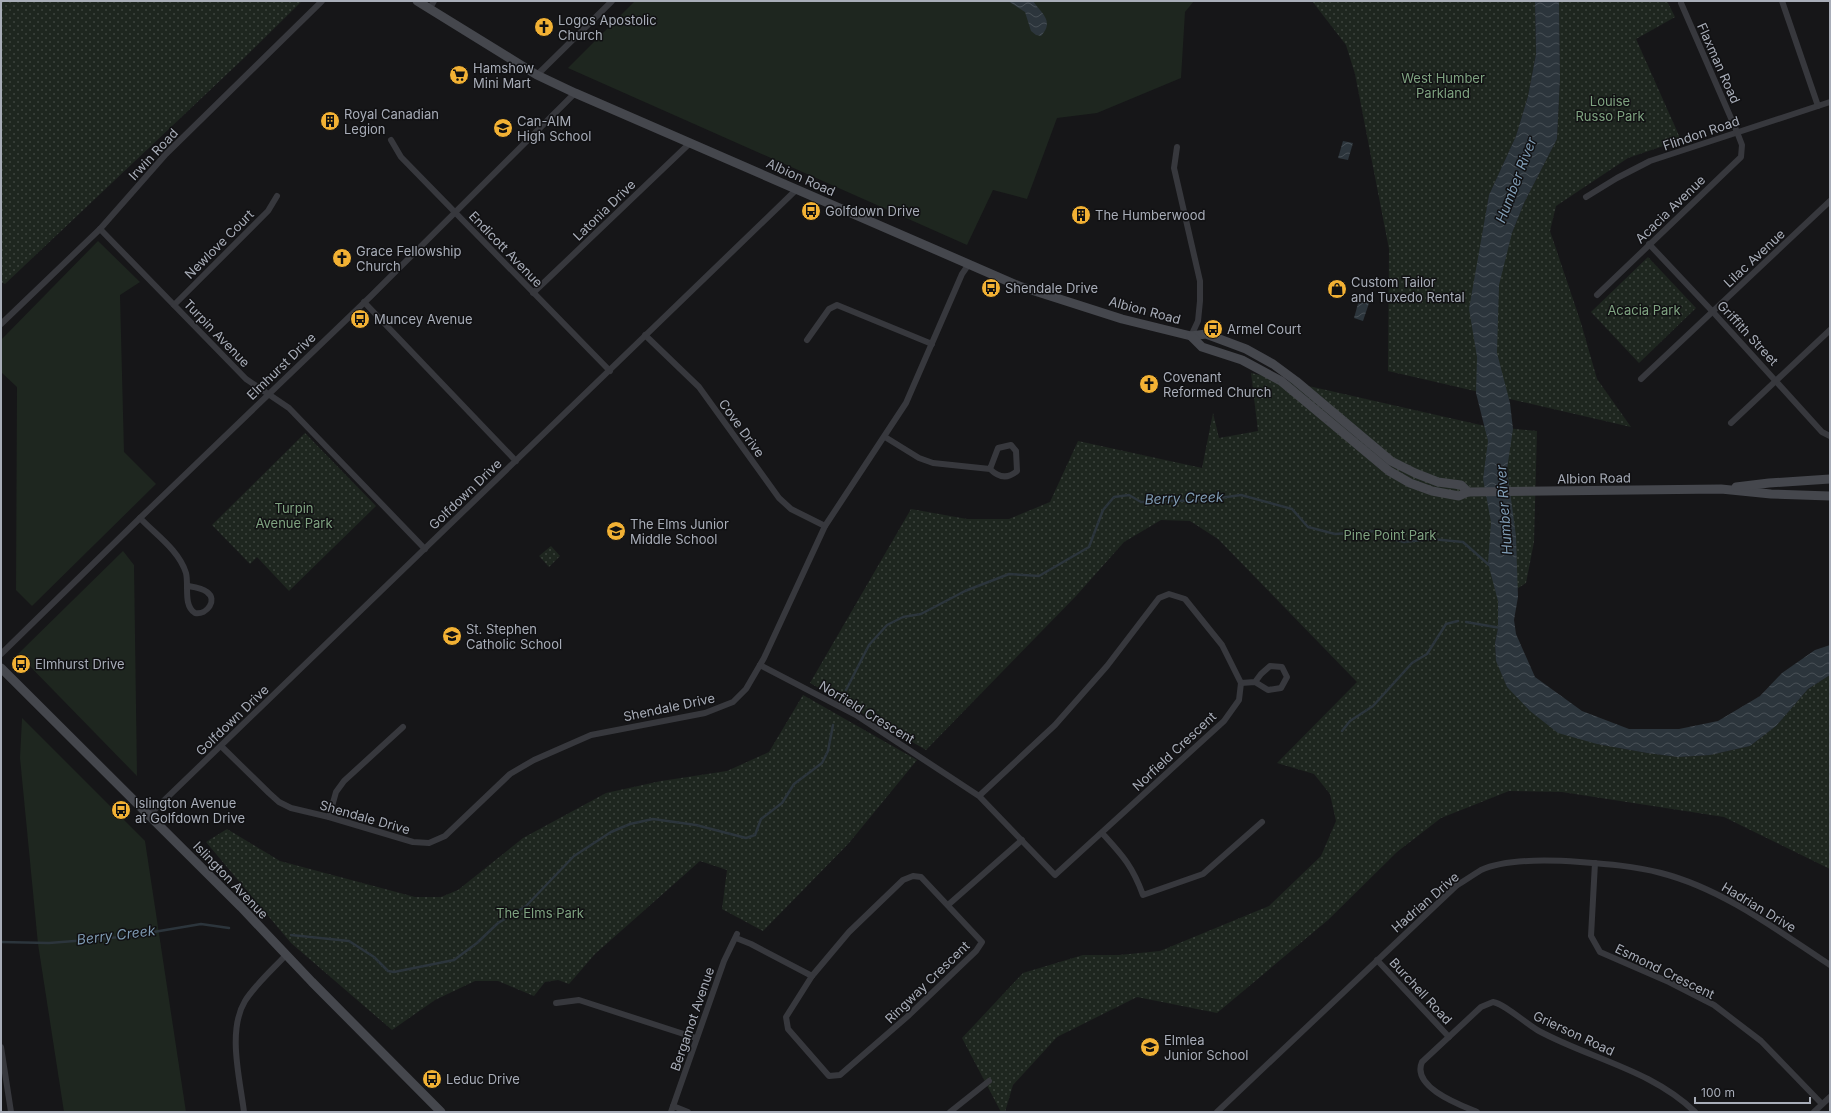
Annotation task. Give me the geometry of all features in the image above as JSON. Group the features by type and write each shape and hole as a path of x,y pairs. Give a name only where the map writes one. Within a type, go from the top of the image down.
{"main road":[{"name":"Albion Road","path":"417,1 432,4 537,75 575,93 1019,286 1122,319 1191,336 1206,334 1246,348 1273,364 1296,381 1390,461 1438,482 1461,485 1468,492"},
{"name":"Albion Road","path":"1191,336 1202,347 1242,360 1281,381 1388,471 1410,483 1432,491 1459,496 1468,492 1721,489 1768,483 1830,479"},
{"name":"Albion Road","path":"1721,489 1771,494 1830,496"},
{"name":"Islington Avenue","path":"1,668 241,907 286,955 441,1112"}],"street":[{"name":"Irwin Road","path":"1,324 100,229 166,154 322,1"},
{"path":"537,75 612,1"},
{"path":"1782,1 1818,106"},
{"name":"Flaxman Road","path":"1680,3 1737,132"},
{"name":"Elmhurst Drive","path":"1,654 364,302 575,93"},
{"name":"Flindon Road","path":"1586,197 1622,175 1650,161 1830,102"},
{"name":"Acacia Avenue","path":"1596,295 1742,157 1742,145 1737,132"},
{"name":"Endicott Avenue","path":"391,140 401,157 610,371"},
{"name":"Latonia Drive","path":"533,293 690,143"},
{"path":"1177,147 1174,168 1200,281 1198,321 1191,336"},
{"name":"Golfdown Drive","path":"149,815 610,371 645,335 796,189"},
{"name":"Newlove Court","path":"174,306 268,211 277,196"},
{"name":"Lilac Avenue","path":"1641,379 1714,312 1830,201"},
{"name":"Turpin Avenue","path":"100,229 246,379 289,408 425,549"},
{"name":"Griffith Street","path":"1649,244 1714,312 1822,432 1830,436"},
{"name":"Shendale Drive","path":"221,746 279,802 291,808 328,817 412,842 429,843 445,836 510,774 534,760 591,735 705,713 733,702 746,689 760,665 825,526 906,403 962,274 969,264"},
{"path":"364,302 516,461"},
{"path":"807,340 829,309 837,305 932,344"},
{"path":"1731,423 1830,330"},
{"name":"Cove Drive","path":"645,335 698,387 779,498 791,509 825,526"},
{"path":"885,437 919,458 933,463 990,469 995,474 1004,477 1011,476 1018,471 1016,451 1011,445 998,448 990,469"},
{"path":"140,518 180,559 186,572 188,603 190,609 196,613 204,612 209,608 211,602 210,595 204,590 188,586"},
{"path":"979,796 1055,725 1107,666 1159,598 1169,594 1185,599 1222,645 1241,683 1255,682 1268,690 1281,688 1287,677 1282,667 1270,666 1255,682"},
{"name":"Norfield Crescent","path":"760,665 856,715 979,796 1055,875 1224,721 1239,700 1241,683"},
{"path":"328,817 336,792 344,782 403,727"},
{"path":"1102,833 1129,863 1143,894 1203,874 1262,822"},
{"path":"948,905 1022,840"},
{"name":"Hadrian Drive","path":"1217,1112 1456,886 1482,870 1512,862 1553,860 1631,866 1691,882 1738,906 1830,965"},
{"name":"Esmond Crescent","path":"1595,863 1592,936 1600,952 1669,982 1714,1006 1761,1041 1822,1104"},
{"name":"Ringway Crescent","path":"913,876 921,877 948,905 982,942 976,951 926,1000 840,1075 829,1076 788,1029 786,1017 812,976 849,932 904,880 913,876"},
{"name":"Bergamot Avenue","path":"672,1109 724,961 736,936 812,976"},
{"path":"244,1112 235,1038 239,1013 246,1000 286,955"},
{"name":"Burchell Road","path":"1377,960 1449,1037"},
{"path":"556,1003 579,1000 696,1038"},
{"name":"Grierson Road","path":"1477,1112 1453,1102 1437,1092 1425,1083 1420,1075 1420,1070 1422,1062 1481,1007 1489,1003 1498,1003 1516,1017 1543,1033 1640,1074 1674,1095 1695,1112"},
{"path":"1,1047 10,1112"},
{"path":"950,1112 989,1081"},
{"path":"1814,1112 1830,1097"},
{"path":"672,1109 688,1112"}],"green space":[{"path":"1,1 302,1 244,58 5,284 1,282"},
{"path":"635,1 1194,1 1185,12 1181,78 1097,113 1057,118 1027,199 993,190 967,245 568,68"},
{"name":"West Humber Parkland","path":"1312,1 1535,1 1536,54 1528,96 1516,136 1489,195 1480,250 1512,233 1524,203 1557,139 1560,79 1559,1 1667,1 1675,17 1636,39 1681,140 1628,158 1556,206 1550,231 1581,323 1597,379 1631,427 1388,371 1389,249 1355,74 1346,45"},
{"path":"98,241 140,282 120,295 124,452 156,484 32,606 16,590 17,387 1,372 1,340"},
{"name":"Acacia Park","path":"1648,257 1696,308 1639,363 1591,312"},
{"name":"Pine Point Park","path":"1251,373 1485,426 1537,431 1534,542 1526,583 1498,601 1498,628 1495,643 1496,660 1507,687 1597,744 1678,757 1710,755 1750,746 1776,726 1808,689 1830,675 1830,869 1724,817 1562,792 1509,791 1441,818 1397,852 1328,920 1217,1013 1137,997 1057,1037 1013,1085 1005,1112 1001,1112 962,1038 1023,973 1083,955 1119,955 1160,951 1269,906 1321,856 1336,821 1330,794 1314,774 1277,763 1357,682 1218,539 1190,521 1161,520 1124,542 1076,596 926,750 810,683 911,509 967,519 1009,519 1050,502 1078,441 1202,468 1213,413 1219,438 1258,431"},
{"name":"Turpin Avenue Park","path":"305,433 376,506 289,591 257,557 250,564 212,525"},
{"path":"551,546 560,556 549,567 539,556"},
{"path":"123,551 134,565 137,776 18,654"},
{"name":"The Elms Park","path":"803,695 917,760 849,843 763,931 722,909 727,870 700,861 595,954 569,984 558,980 545,982 534,996 498,981 475,981 435,1000 392,1030 291,943 206,842 227,829 280,861 415,897 441,897 458,890 523,838 606,793 661,781 727,771 769,752"},
{"path":"22,718 145,841 186,1112 64,1112 38,944 20,758"}],"water":[{"path":"1008,1 1033,1 1043,13 1047,21 1045,31 1041,36 1036,35 1031,31 1025,12"},
{"name":"Humber River","path":"1535,1 1559,1 1560,79 1557,139 1524,203 1512,233 1499,285 1497,353 1510,403 1513,429 1507,469 1516,536 1518,597 1514,620 1516,634 1535,677 1582,711 1629,729 1679,729 1718,721 1760,696 1782,673 1815,650 1830,645 1830,675 1808,689 1776,726 1750,746 1710,755 1678,757 1597,744 1558,733 1530,711 1507,687 1496,661 1495,643 1498,628 1498,601 1488,563 1491,522 1483,479 1488,441 1476,393 1477,357 1469,309 1489,195 1516,136 1528,96 1536,54"},
{"path":"1343,141 1353,143 1348,160 1338,158"},
{"path":"1359,300 1369,303 1363,321 1354,318"}],"waterway":[{"name":"Berry Creek","path":"846,690 869,645 887,625 903,617 921,614 965,591 1009,574 1039,576 1089,547 1103,510 1114,497 1129,495 1141,502 1204,500 1241,495 1292,509 1308,527 1335,534 1377,531 1385,537 1404,542 1431,539 1463,542 1489,565"},
{"path":"1342,731 1350,721 1373,706 1412,663 1427,654 1446,624 1458,621"},
{"path":"1466,622 1501,628"},
{"name":"Berry Creek","path":"291,935 349,941 374,957 388,971 394,972 454,960 477,943 498,923 526,906 574,856 611,832 630,824 653,819 696,825 746,838 755,835 761,819 782,803 794,784 822,763 828,751 833,725"},
{"name":"Berry Creek","path":"1,942 49,943 100,939 130,936 201,924 229,928"}],"place":[{"name":"Logos Apostolic Church","path":"544,27"},
{"name":"Hamshow Mini Mart","path":"459,75"},
{"name":"Royal Canadian Legion","path":"330,121"},
{"name":"Can-AIM High School","path":"503,128"},
{"name":"Golfdown Drive","path":"811,211"},
{"name":"The Humberwood","path":"1081,215"},
{"name":"Grace Fellowship Church","path":"342,258"},
{"name":"Shendale Drive","path":"991,288"},
{"name":"Custom Tailor and Tuxedo Rental","path":"1337,289"},
{"name":"Muncey Avenue","path":"360,319"},
{"name":"Armel Court","path":"1213,329"},
{"name":"Covenant Reformed Church","path":"1149,384"},
{"name":"The Elms Junior Middle School","path":"616,531"},
{"name":"St. Stephen Catholic School","path":"452,636"},
{"name":"Elmhurst Drive","path":"21,664"},
{"name":"Islington Avenue at Golfdown Drive","path":"121,810"},
{"name":"Elmlea Junior School","path":"1150,1047"},
{"name":"Leduc Drive","path":"432,1079"}],"park label":[{"name":"Louise Russo Park","path":"1610,108"}]}
